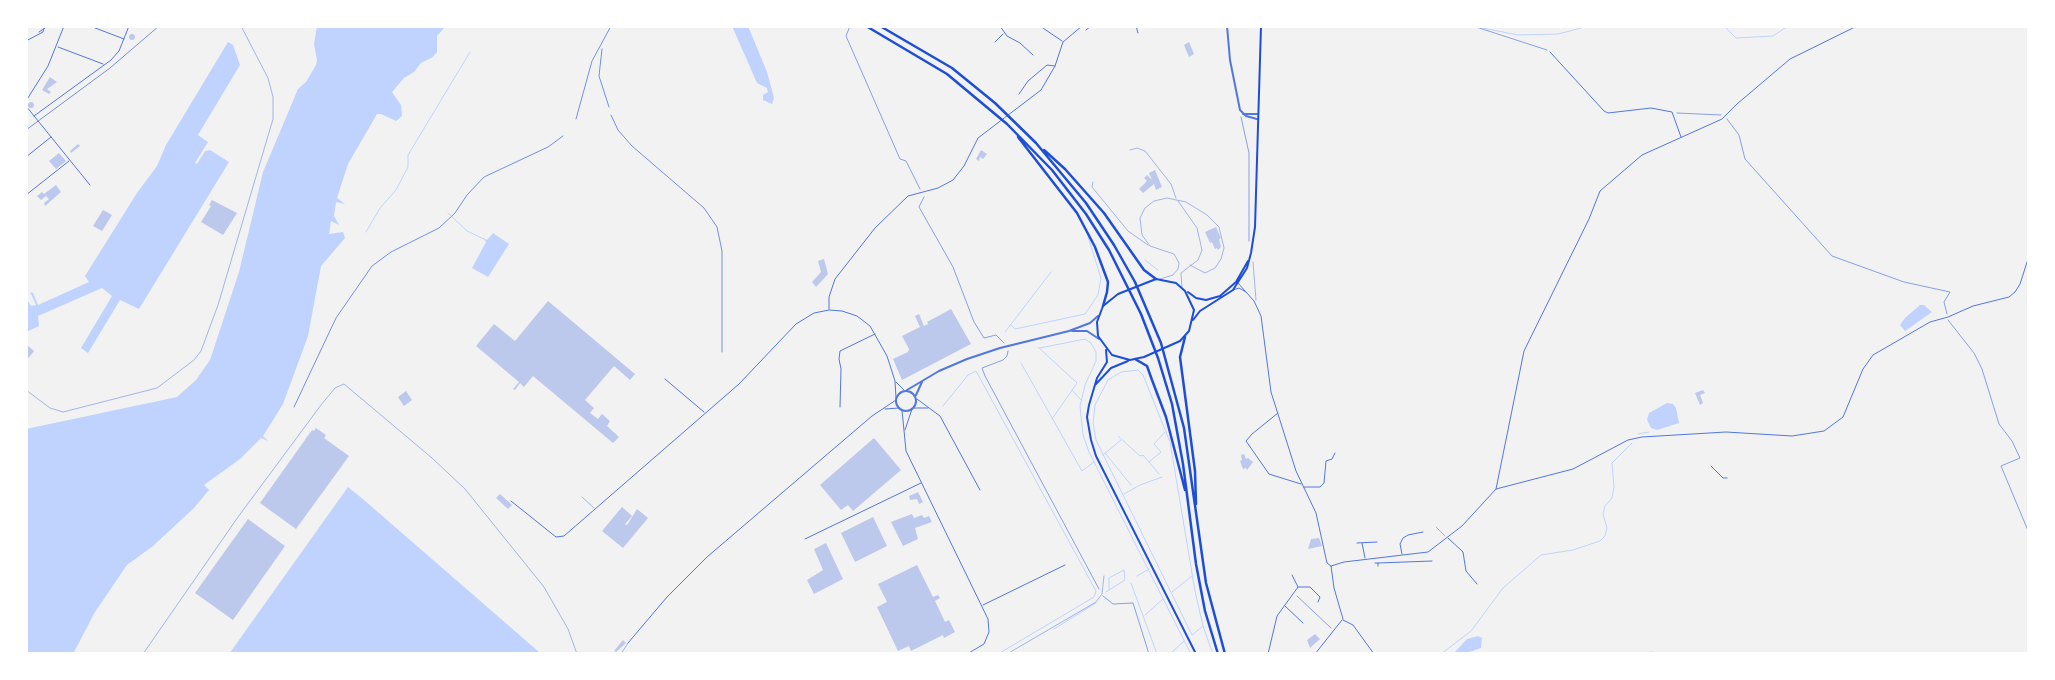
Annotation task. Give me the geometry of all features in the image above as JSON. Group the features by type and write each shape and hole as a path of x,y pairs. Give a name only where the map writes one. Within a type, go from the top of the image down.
{"highway":[{"path":"866,26 947,74 1007,124 1052,170 1075,199 1109,250 1131,291 1153,344 1172,404 1198,572 1218,654"},
{"path":"880,26 952,68 995,102 1065,169 1104,213 1144,270 1158,279"},
{"path":"1007,124 1078,214 1106,274 1108,287 1102,306"},
{"path":"1036,143 1086,203 1114,245 1146,305 1161,343 1179,401 1187,441 1206,583 1225,654"},
{"path":"1185,337 1180,357 1195,471 1197,521"},
{"path":"1136,359 1146,366 1156,389 1187,498"}],"main road":[{"path":"1094,386 1111,368 1175,344 1185,337 1193,320 1200,311 1233,290 1249,259 1255,226 1260,26"},
{"path":"1130,360 1115,356 1106,350 1099,339 1098,316 1102,306 1118,294 1158,279 1182,287 1192,304 1193,320"},
{"path":"1185,291 1196,298 1206,300 1220,296 1237,283"},
{"path":"1106,350 1107,362 1094,386 1087,417 1096,456 1196,654"}],"street":[{"path":"26,41 43,32 44,27 48,26"},
{"path":"26,101 42,78 64,26"},
{"path":"90,26 124,39"},
{"path":"34,116 118,53 129,26"},
{"path":"1000,26 1004,34 1033,54"},
{"path":"1040,26 1063,42"},
{"path":"829,310 832,287 840,271 897,204 908,196 920,191 938,188 953,180 964,166 978,138 1040,90 1055,66 1063,42 1082,26"},
{"path":"1088,30 1092,26"},
{"path":"1136,26 1138,33"},
{"path":"1227,26 1232,69 1243,114"},
{"path":"1331,566 1366,559 1425,554 1462,526 1496,489 1524,351 1589,219 1600,191 1642,155 1656,147 1716,124 1790,59 1857,26"},
{"path":"995,42 1004,34"},
{"path":"57,46 104,64"},
{"path":"1550,52 1604,111 1608,113 1644,108 1672,112 1681,138"},
{"path":"1019,94 1028,81 1047,65 1055,66"},
{"path":"26,106 90,185"},
{"path":"1243,114 1257,114"},
{"path":"1243,114 1257,119"},
{"path":"26,157 51,137"},
{"path":"27,195 70,161"},
{"path":"1496,489 1572,469 1628,440 1642,437 1726,432 1792,436 1824,431 1843,417 1863,369 1873,355 1930,322 1948,317 1973,306 2002,300 2015,292 2029,256"},
{"path":"1237,283 1254,301 1265,331 1268,377 1278,413 1301,484 1316,513 1327,563 1331,566 1334,590 1342,619 1315,654"},
{"path":"1233,290 1241,289 1246,292"},
{"path":"511,501 559,538 566,535 739,384 799,321 811,314 829,310 842,311 857,316 876,334 887,356 895,381 896,399 899,408"},
{"path":"895,381 904,390 908,390 967,359 1000,348 1069,331 1090,323 1098,316"},
{"path":"1069,331 1087,331 1099,339"},
{"path":"840,407 841,369 838,356 840,351 876,334"},
{"path":"665,379 705,413"},
{"path":"905,430 922,382"},
{"path":"628,643 667,596 707,556 872,416 896,399 904,390"},
{"path":"908,390 942,419 980,490"},
{"path":"884,409 929,408"},
{"path":"902,410 906,451 988,619 989,632 984,644 967,654"},
{"path":"1278,413 1246,441 1269,474 1301,484"},
{"path":"1303,487 1320,487 1324,483 1326,461 1332,459 1335,453"},
{"path":"1711,466 1723,478 1727,478"},
{"path":"805,539 921,483"},
{"path":"1402,555 1401,542 1410,534 1424,532"},
{"path":"1447,538 1463,552 1466,571 1477,584"},
{"path":"1357,544 1377,542"},
{"path":"1362,543 1366,559"},
{"path":"1425,554 1426,561"},
{"path":"1378,566 1377,563 1432,561"},
{"path":"982,606 1065,565"},
{"path":"1292,575 1298,588"},
{"path":"1268,654 1278,616 1298,588 1302,585 1310,587 1320,596 1318,602"},
{"path":"1285,605 1303,622"},
{"path":"1342,619 1353,625 1374,654"}],"lane":[{"path":"26,390 50,408 63,412 157,388 194,360 201,351 218,305 273,119 273,97 268,78 241,26"},
{"path":"1130,150 1137,148 1145,151 1171,184 1177,199 1200,235 1202,253 1198,260 1180,273 1182,287"},
{"path":"1093,182 1092,187 1128,231 1150,246 1171,252 1178,260 1176,272 1158,279"},
{"path":"1150,246 1142,235 1140,224 1145,208 1162,198 1186,202 1215,221 1224,242 1222,259 1211,272 1205,273 1190,265"},
{"path":"1253,262 1257,298 1254,301"},
{"path":"143,654 238,516 334,388 344,384 432,458 465,489 544,587 568,629 577,654"},
{"path":"582,497 595,509"},
{"path":"1436,527 1447,538"},
{"path":"1007,654 1096,602 1102,594 1104,576"},
{"path":"621,654 628,643"}],"path":[{"path":"850,26 846,36 900,159 906,161 920,191"},
{"path":"1473,26 1544,47 1550,52"},
{"path":"1675,113 1724,116 1739,135 1745,159 1832,256 1904,282 1950,292 1944,302 1948,317 1974,353 1982,369 1998,424 2012,441 2020,458 2001,466 2029,533"},
{"path":"1243,114 1249,153 1250,222"},
{"path":"924,196 923,202 919,207 953,267 953,273 963,290 974,322 984,338"},
{"path":"982,368 1102,594 1113,604 1133,603 1149,654"},
{"path":"1294,593 1334,631"}],"water":[{"path":"317,26 446,26 437,36 437,52 433,57 421,63 392,92 401,105 402,116 396,121 377,114 348,164 337,198 345,204 336,202 334,216 339,225 331,221 329,234 343,232 345,238 321,266 308,336 283,404 263,436 268,441 261,438 240,459 204,485 209,490 194,508 153,546 127,565 95,612 73,654 26,654 26,429 177,397 196,380 210,360 239,272 263,172 298,89 306,82 316,65 314,44"},
{"path":"732,26 748,26 767,72 774,98 772,104 763,100 763,95 768,92 767,88 757,83"},
{"path":"228,42 233,45 240,65 198,135 208,142 195,163 197,164 205,151 210,150 229,162 139,309 120,300 88,353 81,348 112,296 102,288 38,316 39,326 26,332 26,298 31,306 36,305 30,292 33,293 38,305 89,282 85,276 137,193 157,166 166,145"},
{"path":"493,233 509,244 488,277 472,268 486,242 483,238 487,240"},
{"path":"1920,305 1924,305 1932,312 1905,331 1900,325"},
{"path":"1667,403 1673,404 1676,408 1679,423 1657,430 1651,428 1647,420 1649,413"},
{"path":"348,487 539,652 537,654 229,654"},
{"path":"1478,636 1482,638 1481,648 1464,654 1455,652 1467,639"}],"building":[{"path":"132,34 135,37 132,40 129,37"},
{"path":"1189,42 1194,54 1189,57 1184,45"},
{"path":"50,77 57,82 47,89 51,92 49,94 42,90"},
{"path":"31,102 34,105 31,108 28,105"},
{"path":"78,144 80,146 71,153 70,151"},
{"path":"981,150 987,154 983,159 980,157 979,161 976,159"},
{"path":"59,153 66,161 56,169 49,161"},
{"path":"1155,170 1162,187 1156,190 1154,184 1143,193 1139,189 1147,181 1144,178 1147,175 1152,180 1149,173"},
{"path":"56,185 61,192 45,206 44,203 49,199 46,196 41,200 37,196 42,192 44,194"},
{"path":"212,200 237,213 223,235 201,222 211,206 209,205"},
{"path":"103,210 112,215 102,231 93,226"},
{"path":"1216,227 1221,238 1219,239 1221,247 1218,250 1217,248 1215,249 1212,242 1210,243 1205,232"},
{"path":"824,259 828,274 816,287 812,282 821,272 818,261"},
{"path":"548,301 635,374 630,380 614,366 585,400 594,408 590,413 598,419 602,414 610,421 607,426 619,437 613,443 533,376 524,387 520,383 515,390 513,389 519,382 476,346 494,324 515,341"},
{"path":"951,309 971,344 902,380 893,359 908,352 909,349 902,336 920,327 915,316 919,314 924,326 928,324 927,322"},
{"path":"26,344 34,351 26,361"},
{"path":"1703,390 1705,393 1700,395 1703,403 1700,405 1695,393"},
{"path":"406,391 412,400 404,406 398,397"},
{"path":"316,428 326,435 324,438 349,456 296,529 260,503 312,430 314,431"},
{"path":"874,438 901,470 853,511 848,505 841,510 820,485"},
{"path":"1244,454 1246,459 1248,458 1253,462 1247,470 1246,468 1243,469 1240,461 1242,460 1241,455"},
{"path":"918,492 923,502 919,504 917,499 910,500 909,496"},
{"path":"500,494 512,505 508,509 496,498"},
{"path":"622,507 632,516 625,524 627,525 637,509 648,518 623,548 602,531"},
{"path":"912,514 914,518 922,515 924,518 929,516 932,522 915,528 918,539 903,546 891,522"},
{"path":"873,517 887,546 855,562 841,533"},
{"path":"248,519 285,546 233,620 195,593"},
{"path":"1319,538 1322,546 1308,549 1311,539"},
{"path":"826,543 843,579 814,594 807,580 823,570 814,549"},
{"path":"917,565 933,597 938,595 940,598 935,601 945,622 949,620 955,632 944,638 943,635 911,651 909,646 898,651 877,607 887,602 878,584"},
{"path":"1315,634 1320,639 1310,648 1307,640"},
{"path":"623,640 626,643 616,652 614,651"}],"waterway":[{"path":"1483,28 1518,35 1558,34 1589,26"},
{"path":"1724,26 1736,38 1773,36 1788,26"},
{"path":"366,232 380,208 396,190 408,167 408,155 470,52"},
{"path":"448,213 467,231 484,239"},
{"path":"1011,325 1015,329 1085,314 1098,295 1101,278 1088,237"},
{"path":"1145,260 1158,270"},
{"path":"1005,332 1051,272"},
{"path":"1040,348 1085,339 1091,343 1096,352 1096,361 1085,385 1080,406 1083,435 1089,452 1191,654"},
{"path":"1038,347 1077,383 1052,419"},
{"path":"1021,363 1082,471 1094,462"},
{"path":"1203,626 1192,635 1096,440 1093,423 1095,405 1108,380 1121,372 1138,370 1143,375 1170,442 1195,591 1203,626 1213,654"},
{"path":"943,406 968,375 976,371 1096,591 1094,597 998,654"},
{"path":"1072,390 1081,400"},
{"path":"1149,462 1161,452 1154,444 1166,431"},
{"path":"1638,434 1649,432"},
{"path":"1118,436 1140,456 1143,455 1159,474"},
{"path":"1103,455 1121,440"},
{"path":"1441,654 1471,631 1503,588 1541,555 1573,550 1600,541 1605,536 1607,528 1603,514 1605,506 1612,498 1614,487 1612,463 1632,443"},
{"path":"1105,453 1131,485"},
{"path":"1124,494 1140,485 1162,477"},
{"path":"1137,576 1149,569"},
{"path":"1106,592 1125,580 1124,570 1109,578 1109,590"},
{"path":"1172,592 1192,576"},
{"path":"1131,583 1157,654"},
{"path":"1145,615 1163,599"},
{"path":"1054,629 1096,603"},
{"path":"1170,654 1184,641"},
{"path":"1626,654 1653,652 1657,654"},
{"path":"1483,654 1533,654"}],"railway":[{"path":"26,130 110,68 159,26"},
{"path":"576,119 592,61 611,26"},
{"path":"602,49 599,76 609,107"},
{"path":"611,115 618,130 632,146 704,208 717,227 722,251 722,352"},
{"path":"294,407 336,318 372,266 391,252 439,228 455,213 467,195 484,177 548,147 563,136"}]}
